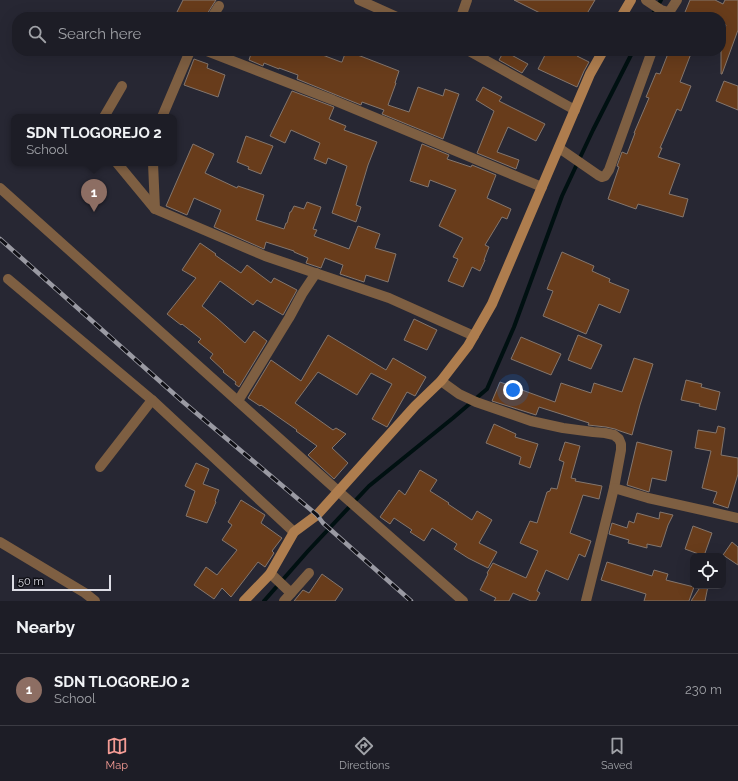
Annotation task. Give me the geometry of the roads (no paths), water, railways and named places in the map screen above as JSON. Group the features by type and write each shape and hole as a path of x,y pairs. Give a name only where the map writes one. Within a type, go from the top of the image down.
{"main road":[{"path":"624,12 631,0"},
{"path":"244,601 271,574 294,532 317,515 418,403 441,381 468,346 492,304 574,110 590,74 600,56"}],"street":[{"path":"359,0 386,12"},
{"path":"463,12 467,0"},
{"path":"646,0 664,12"},
{"path":"666,12 677,0"},
{"path":"215,12 219,6"},
{"path":"163,114 188,56"},
{"path":"220,56 333,100 542,187"},
{"path":"478,56 574,110"},
{"path":"559,148 602,177 605,176 609,170 650,56"},
{"path":"106,114 122,86"},
{"path":"119,166 155,209 266,256 389,298 474,336"},
{"path":"153,166 155,209"},
{"path":"0,188 463,601"},
{"path":"238,401 316,273"},
{"path":"8,279 152,400 294,532"},
{"path":"441,381 459,394 476,402 531,421 563,428 605,433 614,435 619,439 621,444 614,488 586,601"},
{"path":"100,467 152,400"},
{"path":"614,488 648,498 738,518"},
{"path":"0,542 82,597 95,601"},
{"path":"271,574 286,594 309,573"}],"waterway":[{"path":"654,12 661,0"},
{"path":"264,601 308,551 369,486 487,389 514,327 562,196 630,56"}],"railway":[{"path":"0,239 182,401 317,515 323,523 411,601"}],"place":[{"name":"SDN TLOGOREJO 2","path":"94,212"}]}
